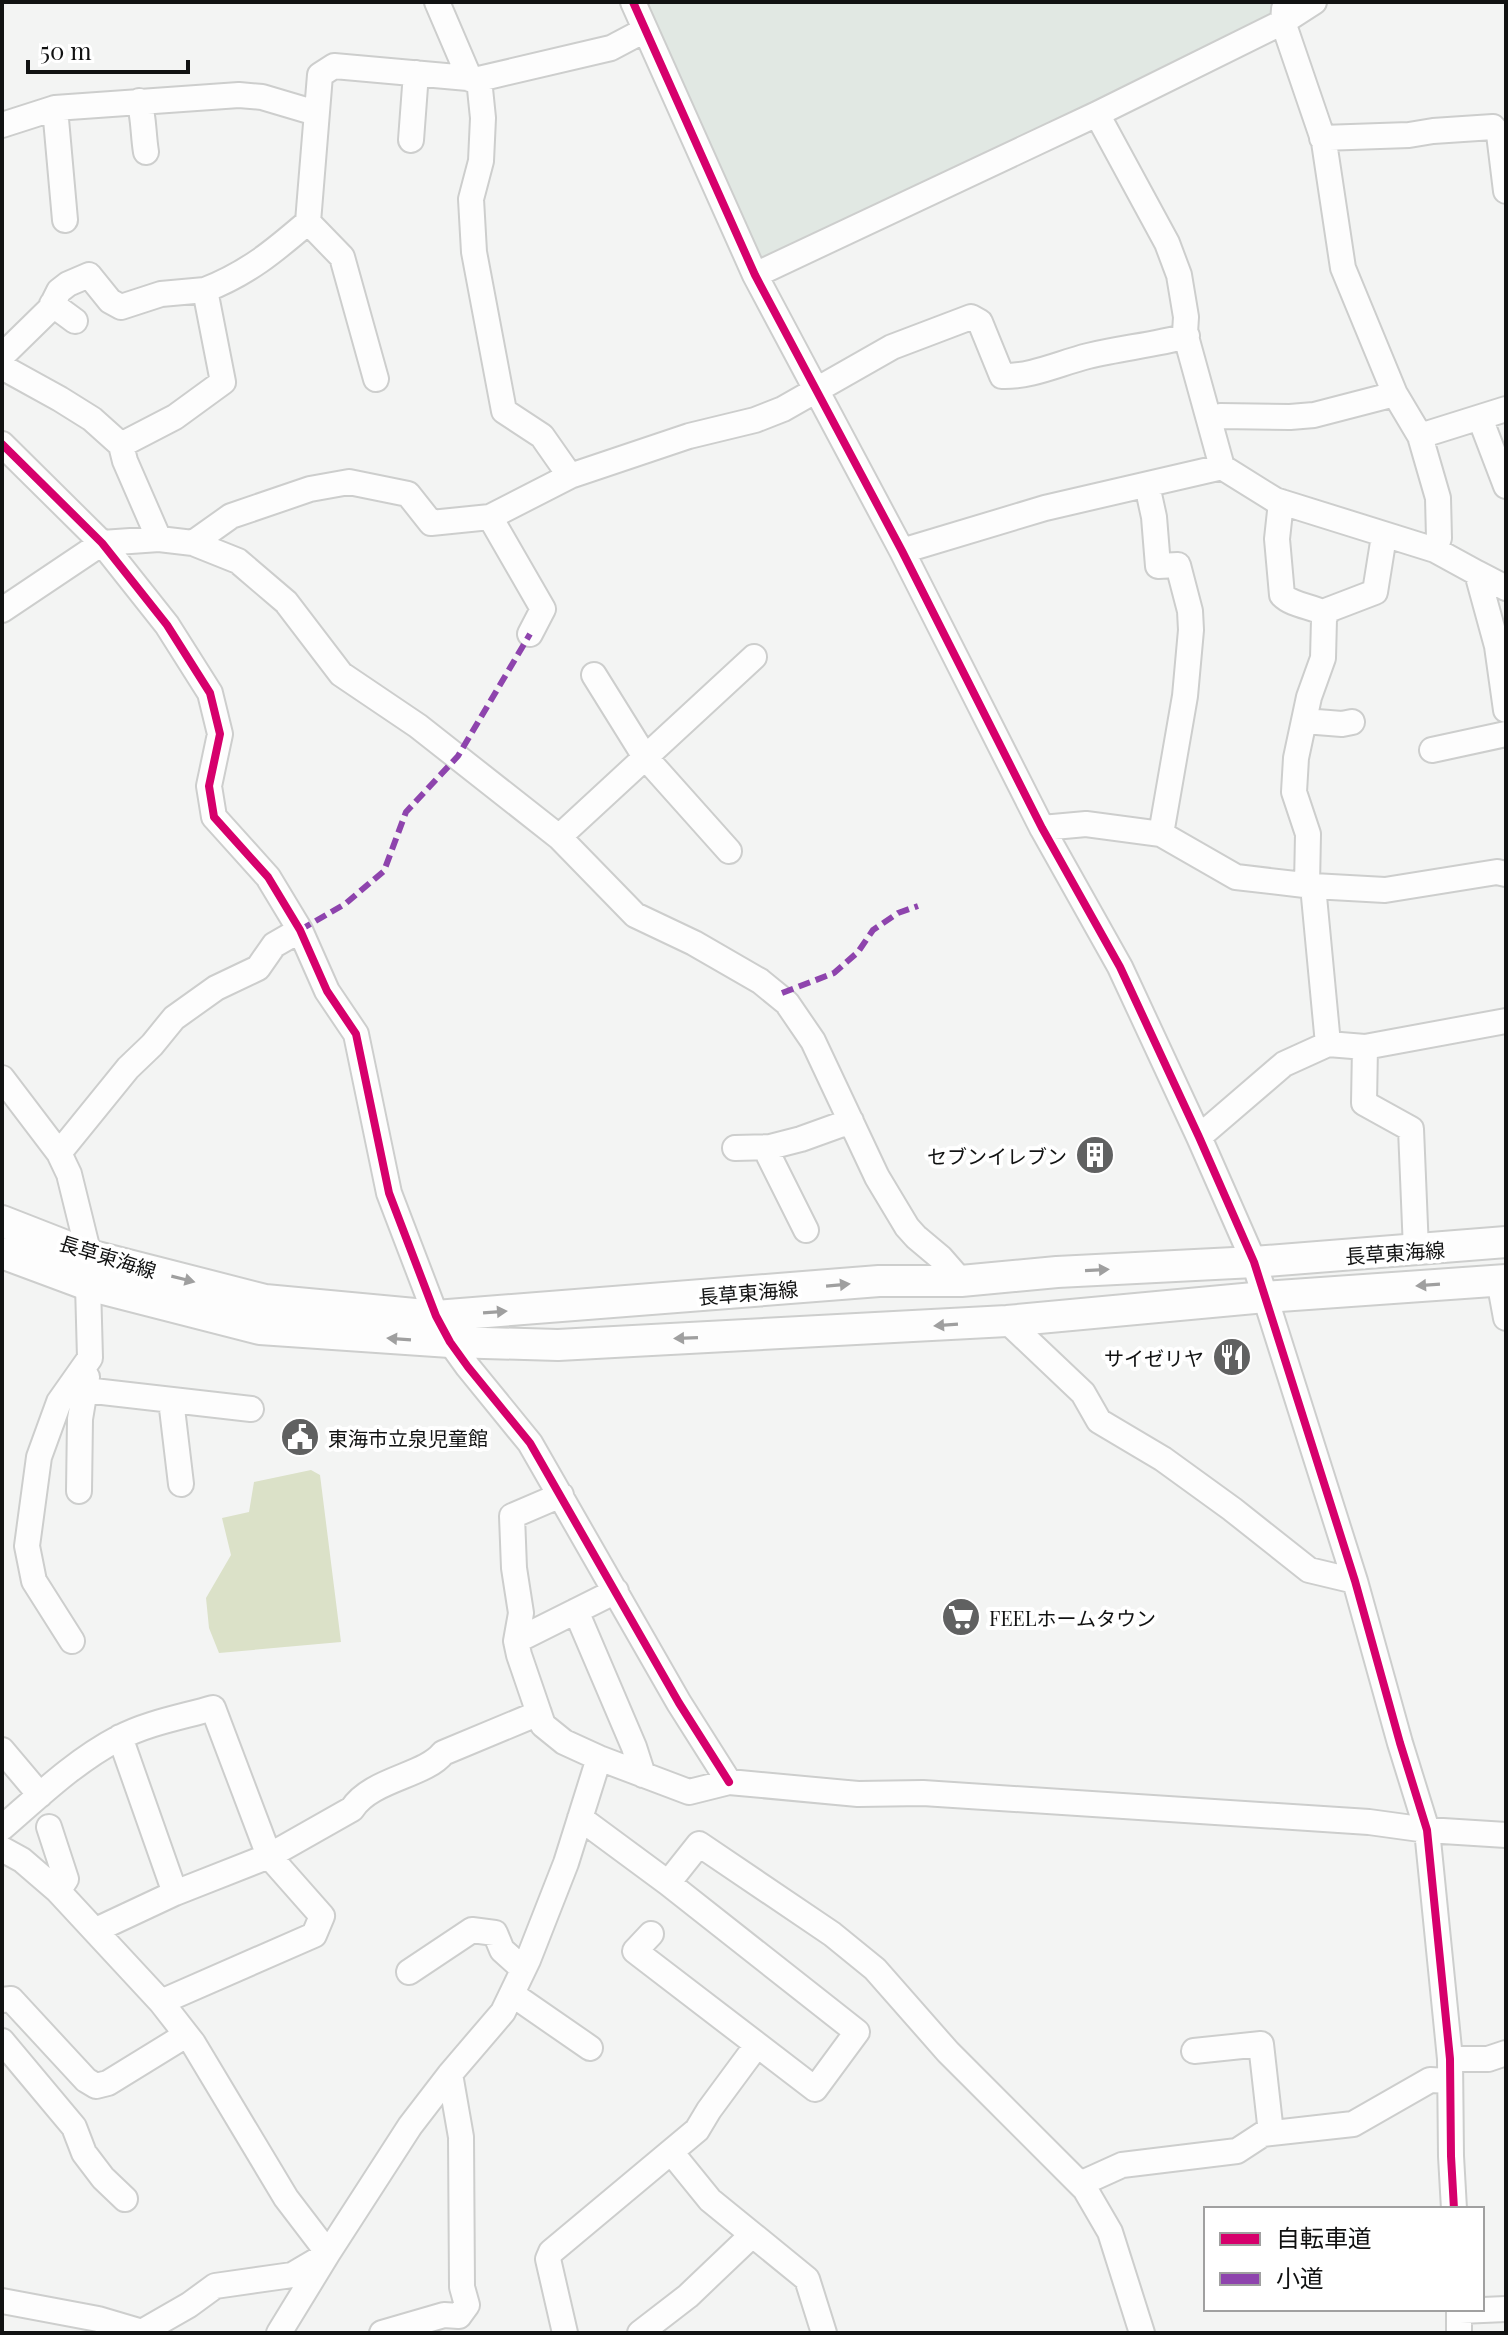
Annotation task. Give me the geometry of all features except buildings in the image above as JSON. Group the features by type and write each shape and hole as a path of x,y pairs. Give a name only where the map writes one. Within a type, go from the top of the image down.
{"main road":[{"name":"長草東海線","path":"2,1221 89,1255 265,1300 558,1345 1007,1321 1265,1297 1503,1280"},
{"name":"長草東海線","path":"2,1253 88,1285 260,1329 443,1329 879,1281 961,1281 1506,1242"}],"street":[{"path":"437,2 475,79 483,118 481,161 471,199 474,252 504,411 542,436 570,476"},
{"path":"633,2 755,275 902,551 1042,828 1120,967 1254,1262 1355,1581 1427,1830 1450,2070 1454,2207"},
{"path":"755,275 1097,114 1284,12 1314,2"},
{"path":"1284,12 1322,138 1343,268 1395,394 1420,436 1438,498 1439,538 1435,550"},
{"path":"2,356 50,309 59,291 68,284 89,275 110,301 121,307 161,294 205,290 231,280 260,263 308,222 320,75 334,66 475,79 611,48 645,30"},
{"path":"411,140 416,73"},
{"path":"2,125 55,108 239,95 262,97 316,113"},
{"path":"139,101 144,114 141,125 146,152"},
{"path":"55,108 65,220"},
{"path":"1097,114 1167,243 1179,275 1187,336 1222,467 1281,502 1435,550 1506,588"},
{"path":"1322,138 1409,135 1493,127 1499,134 1504,156 1506,191"},
{"path":"308,222 342,257 376,379"},
{"path":"121,445 175,417 223,382 205,290"},
{"path":"52,304 75,321"},
{"path":"193,543 231,516 310,489 349,482 408,494 431,523 490,517 570,476 689,436 755,420 783,409 892,347 971,317 980,322 1002,376 1018,376 1090,356 1187,336"},
{"path":"2,367 92,419 121,445 159,539"},
{"path":"1209,419 1220,416 1314,415 1395,394"},
{"path":"1420,436 1506,409"},
{"path":"1480,418 1506,486"},
{"path":"4,449 102,543 167,625 210,693 220,734 209,786 214,817 268,877 300,930 327,991 356,1034 389,1193 443,1329 530,1443 679,1703 729,1782"},
{"path":"902,551 1045,508 1222,467"},
{"path":"1147,485 1154,517 1158,566 1178,565 1190,611 1191,630 1185,696 1161,834"},
{"path":"1281,502 1277,539 1282,595 1287,601 1326,614"},
{"path":"490,517 543,609 530,634"},
{"path":"1328,1044 1310,886 1308,834 1294,792 1296,758 1309,697 1323,658 1324,619 1328,610 1375,592 1384,536"},
{"path":"2,610 102,543 159,539 193,543 238,561 286,602 341,674 418,726 559,837 635,915 694,943 760,981 787,1003 813,1041 877,1177 907,1227 961,1281"},
{"path":"1477,573 1497,646 1506,710"},
{"path":"559,837 754,657"},
{"path":"594,675 645,757 729,851"},
{"path":"1304,721 1352,722"},
{"path":"1432,750 1506,734"},
{"path":"1042,828 1086,824 1161,834 1236,877 1310,886 1385,890 1497,872 1506,874"},
{"path":"59,1153 128,1068 174,1018 216,988 258,968 274,945 300,930"},
{"path":"1199,1137 1284,1064 1328,1044 1365,1047 1506,1021"},
{"path":"1365,1047 1364,1103 1411,1129 1416,1250"},
{"path":"2,1078 59,1153 69,1174 89,1255"},
{"path":"735,1148 770,1147 851,1121"},
{"path":"770,1147 769,1156 806,1230"},
{"path":"1503,1280 1506,1318"},
{"path":"79,1491 80,1419 90,1358 88,1285"},
{"path":"1007,1321 1083,1393 1099,1421 1163,1459 1309,1570 1355,1581"},
{"path":"72,1641 34,1581 27,1546 39,1457 59,1402 90,1358"},
{"path":"85,1390 251,1409"},
{"path":"171,1400 181,1484"},
{"path":"561,1495 512,1516 514,1568 521,1613 516,1641 543,1725 564,1742 689,1792 729,1782 858,1794 923,1793 1369,1822 1427,1830 1506,1835"},
{"path":"516,1641 616,1591"},
{"path":"576,1611 643,1775"},
{"path":"2,1828 81,1761 120,1737 213,1708 269,1856 322,1916 314,1935 161,2002"},
{"path":"96,1930 175,1893 269,1856 352,1809 359,1799 401,1775 437,1760 443,1753 539,1713"},
{"path":"120,1737 175,1893"},
{"path":"2,1750 40,1795"},
{"path":"279,2333 410,2126 503,2012 566,1863 599,1758"},
{"path":"580,1818 857,2032 815,2089 635,1951 651,1934"},
{"path":"49,1827 66,1879 58,1891"},
{"path":"668,1883 699,1844 832,1934 875,1969 948,2052 1085,2189 1110,2232 1142,2333"},
{"path":"7,1859 58,1891 161,2002 193,2043 286,2198 328,2253"},
{"path":"409,1972 472,1930 495,1933 502,1950 523,1969"},
{"path":"512,1994 590,2048"},
{"path":"2,2000 11,1999 86,2080 96,2086 108,2083 186,2035"},
{"path":"2,2041 74,2127 84,2153 103,2178 125,2199"},
{"path":"1194,2051 1261,2044 1271,2133"},
{"path":"565,2333 548,2259 551,2252 697,2130 757,2045"},
{"path":"1080,2184 1122,2165 1237,2151 1263,2134 1353,2124 1450,2070 1506,2053"},
{"path":"382,2333 444,2315 463,2324 467,2305 462,2287 461,2137 450,2074"},
{"path":"671,2152 710,2200 807,2279 824,2333"},
{"path":"640,2333 688,2296 752,2235"},
{"path":"2,2301 98,2319 142,2332 215,2286 292,2275 328,2253"},
{"path":"1459,2318 1506,2309"}],"shaded area":[{"path":"642,2 1272,2 1272,21 760,258"}],"green space":[{"path":"311,1470 320,1475 341,1642 219,1653 209,1628 206,1598 231,1555 222,1518 249,1512 254,1482"}],"marked path":[{"path":"300,930 345,904 384,871 406,812 458,756 530,634"},
{"path":"782,993 834,973 858,952 873,930 898,913 918,906"}],"cycle path":[{"path":"633,2 755,275 902,551 1042,828 1120,967 1254,1262 1355,1581 1427,1830 1450,2059 1454,2207"},
{"path":"2,444 102,543 167,625 210,693 220,734 209,786 214,817 268,877 300,930 327,991 356,1034 389,1193 436,1316 468,1367 530,1443 679,1703 729,1782"}],"place":[{"name":"セブンイレブン","path":"1095,1155"},
{"name":"サイゼリヤ","path":"1232,1357"},
{"name":"東海市立泉児童館","path":"300,1437"},
{"name":"FEELホームタウン","path":"961,1617"}]}
